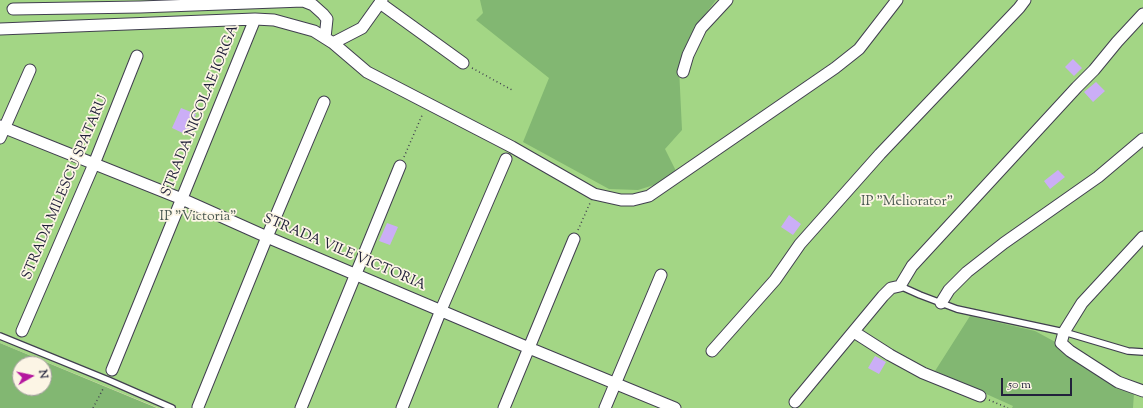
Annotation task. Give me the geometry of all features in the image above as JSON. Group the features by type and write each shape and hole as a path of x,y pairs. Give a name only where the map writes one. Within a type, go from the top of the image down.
{"street":[{"path":"683,72 688,55 701,28 727,0"},
{"path":"0,29 255,19 274,20 314,31 329,40 367,72 512,147 594,194 621,200 633,200 649,196 849,58 859,49 897,0"},
{"path":"712,351 775,280 800,244 880,154 1025,0"},
{"path":"13,9 140,7 303,1 313,5 327,19 329,40"},
{"path":"329,40 362,28 381,1 463,63"},
{"path":"795,402 891,288 900,286 912,266 1094,70 1143,14"},
{"name":"STRADA NICOLAE IORGA","path":"110,375 255,19"},
{"name":"STRADA MILESCU SPATARU","path":"22,331 94,164 137,56"},
{"path":"1,130 30,70"},
{"path":"198,407 324,102"},
{"name":"STRADA VILE VICTORIA","path":"1,130 94,164 182,199 267,237 529,348 676,408"},
{"path":"941,303 949,290 968,272 1004,243 1098,177 1143,139"},
{"path":"402,408 441,310 506,159"},
{"path":"301,408 400,166"},
{"path":"1143,237 1082,303 1064,332 1061,343 1070,351 1118,382 1143,390"},
{"path":"504,408 574,239"},
{"path":"605,408 660,275"},
{"path":"854,332 890,355 923,373 980,396"}],"lane":[{"path":"900,286 957,309 1064,332 1128,351 1143,352"},
{"path":"0,336 110,375 172,408"}],"path":[{"path":"463,63 512,90"},
{"path":"400,166 427,103"},
{"path":"574,239 594,194"},
{"path":"94,408 110,375"},
{"path":"980,396 1008,408"}],"green space":[{"path":"0,0 1143,0 1143,408 158,408 52,364 52,356 32,356 0,343"},
{"path":"480,0 716,0 697,25 679,68 682,130 665,149 676,171 657,184 638,190 609,189 523,142 549,78 476,20 483,13"},
{"path":"970,316 1035,331 1059,344 1134,393 1133,408 1012,408 1013,406 935,371"},
{"path":"0,343 31,356 12,356 12,396 52,396 52,365 157,408 0,408"}],"building":[{"path":"1073,59 1082,68 1074,76 1065,67"},
{"path":"1096,82 1105,91 1093,102 1084,92"},
{"path":"181,108 196,114 187,135 172,128"},
{"path":"1058,170 1065,177 1050,189 1044,181"},
{"path":"789,215 801,224 793,235 781,227"},
{"path":"387,223 398,227 390,245 379,241"},
{"path":"875,356 886,362 879,374 868,368"}],"park label":[{"name":"IP \"Meliorator\"","path":"907,203"},
{"name":"IP \"Victoria\"","path":"198,218"}]}
